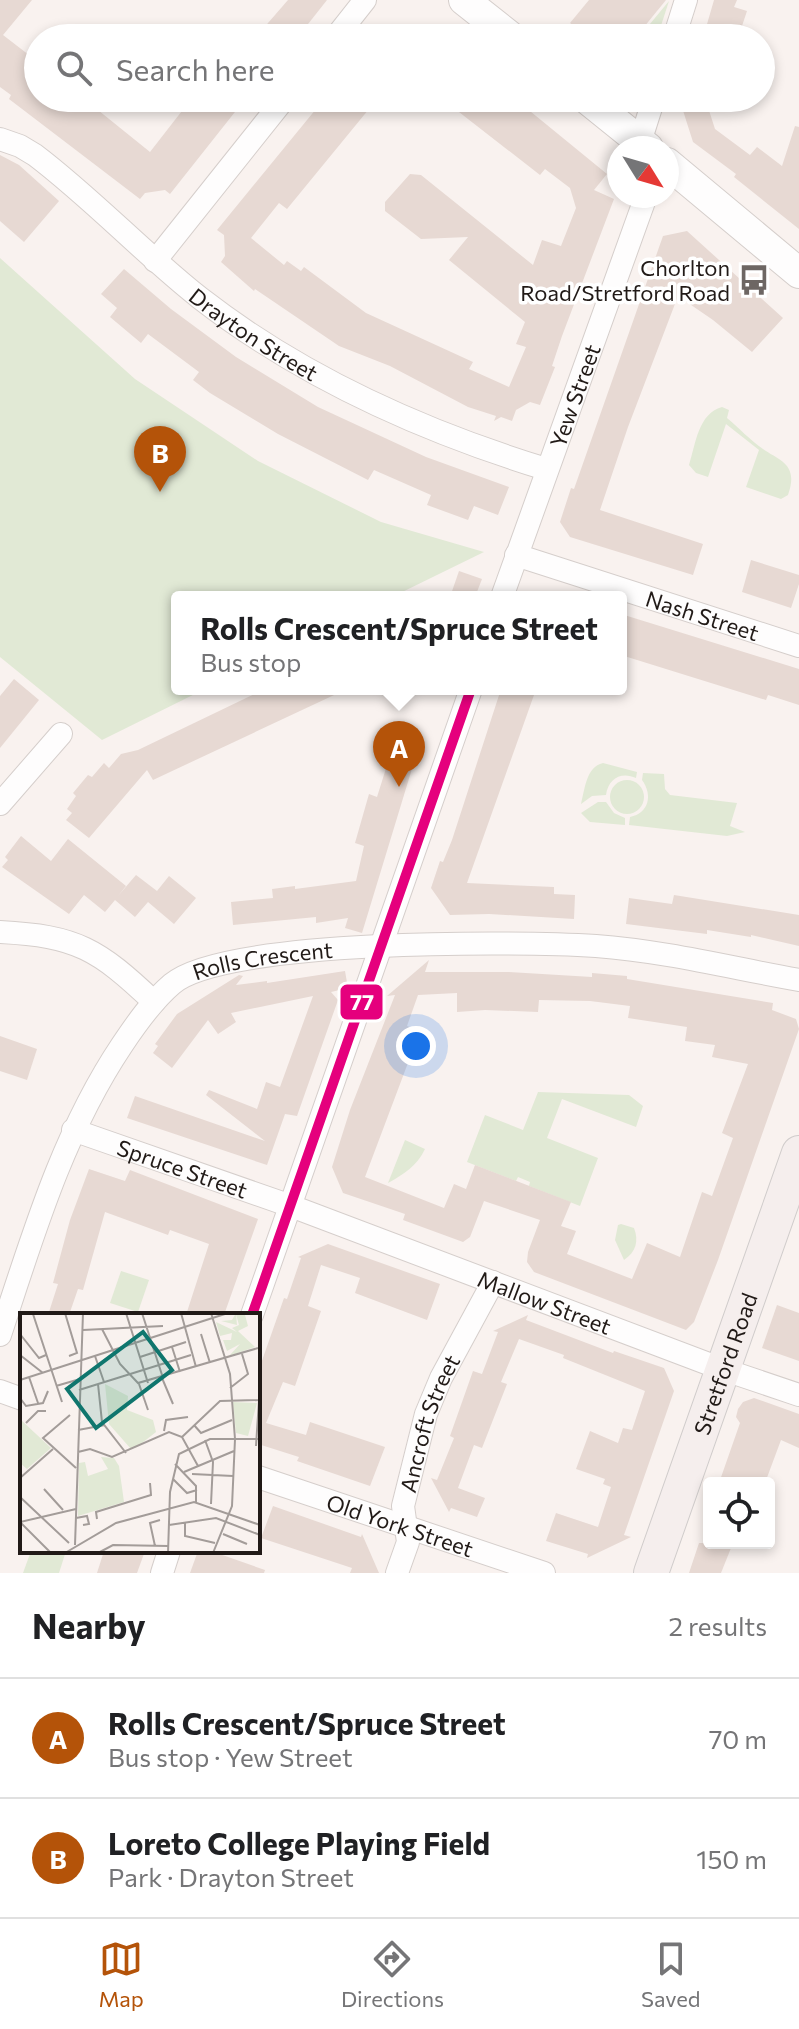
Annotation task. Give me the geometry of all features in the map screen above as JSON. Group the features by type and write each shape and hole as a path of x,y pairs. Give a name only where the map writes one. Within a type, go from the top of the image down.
{"main road":[{"path":"464,0 494,24"},
{"path":"603,112 633,136"},
{"path":"679,173 799,273"},
{"name":"Stretford Road","path":"651,1573 796,1169"}],"street":[{"path":"346,24 365,0"},
{"path":"678,24 686,0"},
{"path":"155,261 274,112"},
{"path":"646,136 651,112"},
{"name":"Drayton Street","path":"0,139 20,146 51,167 155,261 249,334 339,386 428,428 546,469"},
{"name":"Yew Street","path":"504,591 642,208"},
{"name":"Nash Street","path":"516,555 799,646"},
{"path":"253,1313 469,695"},
{"path":"0,804 44,764 61,734"},
{"path":"0,932 56,937 85,947 111,964 154,1002"},
{"name":"Rolls Crescent","path":"0,1335 73,1130 113,1059 154,1002 174,983 202,968 294,953 481,944 598,947 799,980"},
{"name":"Spruce Street","path":"73,1130 291,1206"},
{"name":"Mallow Street","path":"291,1206 722,1369 799,1395"},
{"name":"Ancroft Street","path":"397,1573 408,1542 403,1506 430,1402 493,1282"},
{"path":"0,1391 20,1398"},
{"name":"Old York Street","path":"260,1478 544,1573"},
{"path":"162,1573 168,1553"}],"green space":[{"path":"669,1 662,24 650,24"},
{"path":"0,258 135,379 258,461 381,522 484,552 404,591 171,591 171,695 193,695 102,740 0,657"},
{"path":"722,407 729,410 727,418 786,465 791,476 788,495 781,499 746,487 759,450 726,424 708,477 696,473 689,465 703,423"},
{"path":"603,763 637,772 636,778 620,776 609,785 606,795 592,796 581,804 590,774"},
{"path":"643,773 664,774 665,789 670,795 737,803 730,826 745,832 727,836 629,825 630,817 641,812 647,803"},
{"path":"627,780 639,785 644,797 639,809 627,814 615,809 610,797 615,785"},
{"path":"598,802 606,802 614,813 625,818 625,825 590,822 581,813"},
{"path":"538,1092 629,1095 643,1106 636,1127 562,1099 547,1138 598,1158 580,1206 529,1186 530,1182 518,1177 516,1181 467,1162 485,1115 523,1130"},
{"path":"405,1140 425,1149 410,1169 388,1183"},
{"path":"618,1225 634,1228 636,1237 634,1250 624,1260 615,1240"},
{"path":"121,1271 149,1280 138,1312 110,1303"},
{"path":"30,1553 65,1553 59,1573 23,1573"}],"building":[{"path":"0,0 32,0 3,35 24,51 24,110 0,87"},
{"path":"288,0 327,0 308,24 267,24"},
{"path":"589,0 666,0 646,24 570,23"},
{"path":"714,0 737,0 734,7 747,11 743,24 707,24"},
{"path":"26,112 100,112 150,152 181,112 235,112 170,194 165,190 145,193 140,199"},
{"path":"314,112 367,112 287,209 279,203 251,238 284,265 287,261 301,271 304,267 366,313 473,362 469,369 509,387 526,347 516,344 525,322 449,260 468,237 421,239 385,211 385,202 410,174 421,175 533,265 542,240 561,246 576,208 570,188 545,169 540,175 459,112 531,112 607,174 594,190 607,196 607,208 611,208 562,336 552,366 555,367 540,405 530,402 516,410 512,421 501,417 494,421 496,416 468,407 390,366 339,346 254,291 221,262 225,256 224,235 217,230"},
{"path":"683,112 710,112 715,129 750,155 757,147 782,166 795,126 799,127 799,229 734,177 736,174 693,142"},
{"path":"0,155 19,165 59,201 24,242 0,221"},
{"path":"687,231 783,318 752,352 678,296 628,427 600,510 703,544 693,575 570,537 560,522 663,236"},
{"path":"124,269 171,309 236,357 318,407 426,457 509,487 498,515 474,506 468,520 427,505 431,495 374,470 368,480 278,434 210,393 193,380 199,372 148,334 141,343 110,317 117,308 101,294"},
{"path":"751,560 799,575 791,608 742,592"},
{"path":"459,571 482,579 477,591 452,591"},
{"path":"627,616 799,669 799,705 768,695 766,700 627,657"},
{"path":"14,679 39,700 0,748 0,696"},
{"path":"253,695 334,695 153,780 147,770 89,838 66,820 72,813 67,809 76,796 73,793 88,775 92,777 104,763 109,768 121,754 138,750"},
{"path":"499,695 534,695 467,883 554,887 554,894 575,895 574,919 450,915 431,888 440,861 443,862"},
{"path":"394,743 418,749 362,933 345,928 348,918 316,923 316,917 233,925 231,902 273,898 272,889 356,881 364,846 355,843 369,794 377,797"},
{"path":"21,836 51,861 68,839 126,886 118,896 136,875 157,891 169,876 196,898 174,924 148,902 135,917 115,900 105,912 84,895 69,914 2,867 8,860 5,857"},
{"path":"674,895 799,915 799,946 751,935 707,930 707,934 626,924 629,898 672,904"},
{"path":"429,960 425,972 627,976 627,979 773,1003 772,1010 796,1019 799,1029 718,1260 694,1322 686,1330 534,1272 527,1262 528,1252 540,1220 484,1201 470,1237 463,1242 403,1220 405,1214 343,1193 332,1167 350,1110 395,995 387,996","holes":["457,993 457,1012 538,1012 539,1000 630,1006 628,1018 687,1027 685,1041 715,1045 712,1057 748,1064 722,1133 733,1138 712,1196 702,1192 680,1257 647,1243 632,1279 567,1254 576,1231 561,1226 571,1202 475,1165 466,1189 454,1184 444,1208 365,1177 420,1031 407,1026 418,995"]},
{"path":"345,971 348,988 331,992 338,1000 297,1116 285,1114 267,1165 127,1118 135,1096 265,1141 206,1095 209,1090 257,1109 266,1082 280,1087 313,996 231,1013 236,1022 218,1034 208,1020 172,1068 153,1053 158,1046 155,1044 177,1014 239,975 243,976 236,985"},
{"path":"0,1036 37,1049 27,1080 0,1071"},
{"path":"89,1169 125,1181 130,1170 258,1219 225,1313 187,1313 209,1244 170,1230 168,1235 105,1212 83,1290 78,1289 70,1313 49,1313 58,1284 53,1283 70,1220"},
{"path":"328,1244 440,1284 427,1320 355,1293 360,1278 321,1265 308,1306 321,1311 295,1386 283,1382 266,1423 306,1435 310,1422 385,1447 370,1486 260,1445 260,1366 284,1298 287,1299 301,1258 298,1257"},
{"path":"777,1305 799,1313 799,1361 762,1348"},
{"path":"528,1315 526,1320 613,1353 664,1368 674,1391 624,1535 631,1537 587,1558 588,1554 546,1541 556,1513 598,1527 611,1487 603,1484 605,1479 576,1469 590,1431 618,1443 623,1428 632,1430 645,1391 519,1339 501,1382 507,1384 482,1448 474,1445 458,1488 485,1498 477,1517 451,1508 449,1512 431,1478 437,1480 454,1438 450,1436 473,1371 482,1374 498,1332 493,1331"},
{"path":"754,1398 799,1414 799,1448 781,1440 767,1477 721,1477 740,1423 736,1417 743,1402"},
{"path":"273,1506 361,1537 362,1534 379,1573 350,1573 352,1568 261,1538"},
{"path":"699,1543 703,1543 703,1549 731,1549 721,1573 689,1573"},
{"path":"103,1553 144,1553 137,1573 97,1573"},
{"path":"197,1553 217,1553 265,1570 264,1573 190,1573"}],"transit line":[{"name":"77","path":"253,1313 469,695"}],"place":[{"name":"Chorlton Road/Stretford Road","path":"754,280"},
{"name":"Loreto College Playing Field","path":"160,492"},
{"name":"Rolls Crescent/Spruce Street","path":"399,787"}]}
